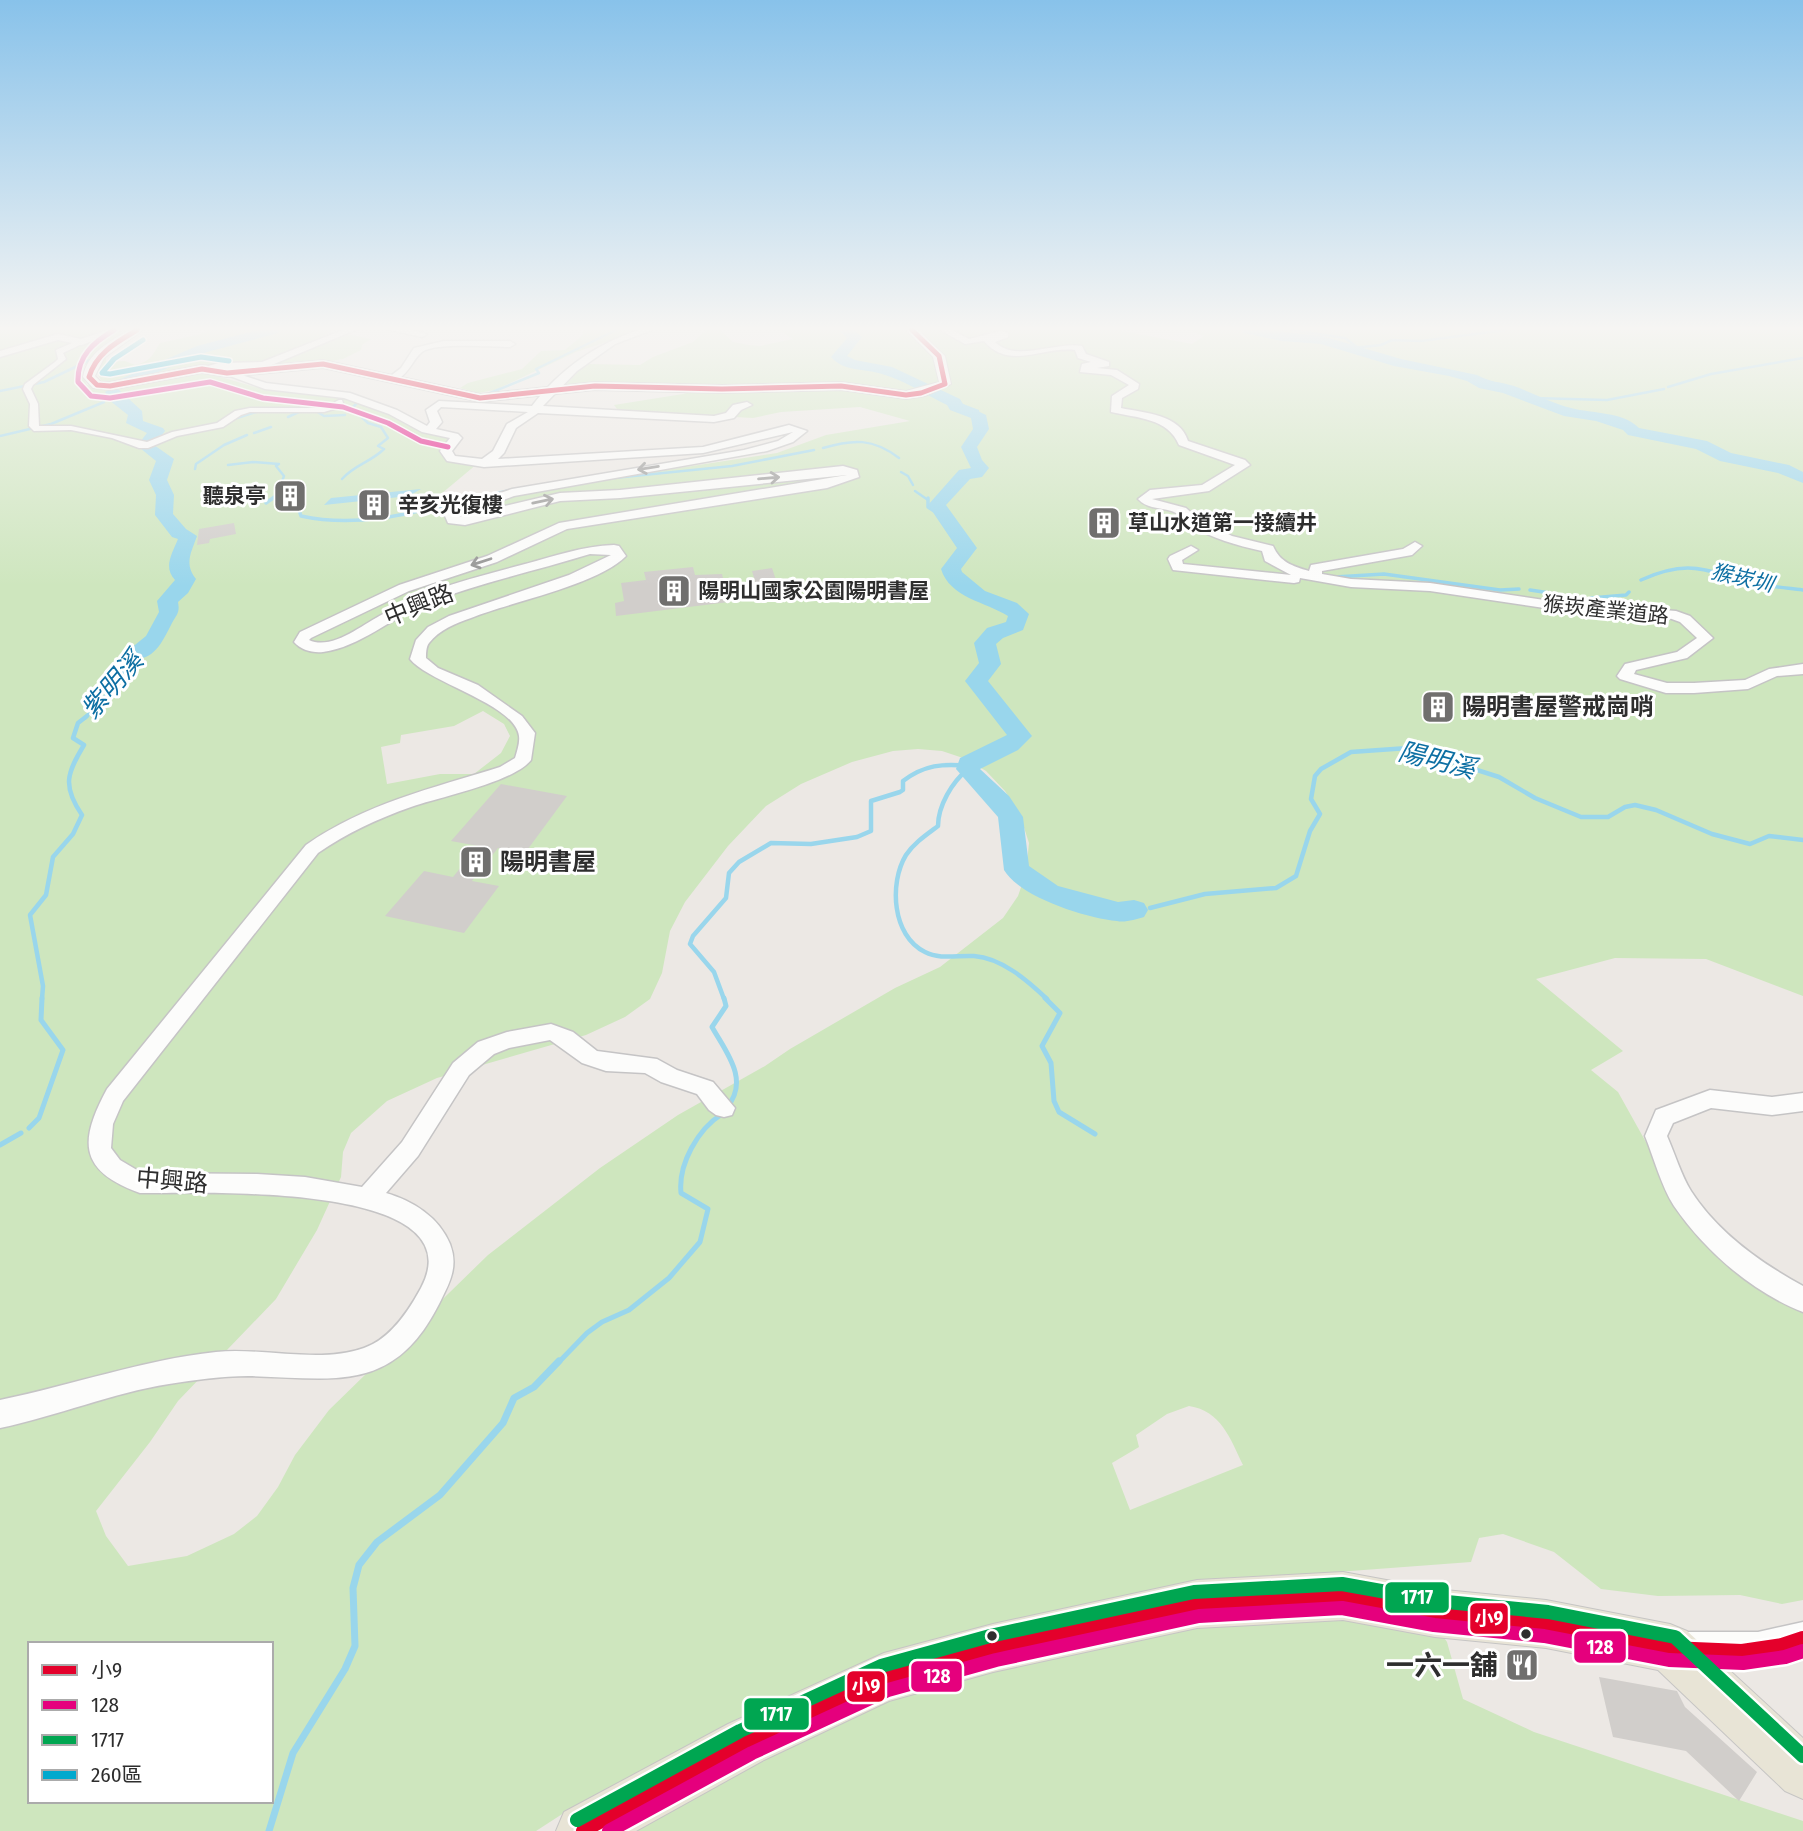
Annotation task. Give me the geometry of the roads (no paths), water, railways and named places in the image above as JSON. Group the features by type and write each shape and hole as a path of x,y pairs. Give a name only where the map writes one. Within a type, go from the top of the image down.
{"main road":[{"path":"583,1831 746,1742 884,1678 993,1648 1197,1604 1343,1596 1435,1613 1546,1624 1670,1648 1803,1773"}],"street":[{"path":"34,415 35,427 71,428 102,433 139,445 158,443 175,434 220,425 234,415"},
{"name":"中興路","path":"0,1414 42,1406 167,1371 244,1363 277,1366 363,1362 393,1348 416,1324 438,1280 443,1262 436,1239 427,1225 409,1211 369,1196 320,1188 140,1183 118,1174 102,1158 99,1144 105,1113 115,1095 312,849 331,834 366,818 506,771 523,760 528,739 523,723 455,678 430,672 418,659 421,643 447,622 580,576 613,561 619,556 618,552 614,549 589,550 436,595 380,620 346,640 323,648 306,646 301,642 315,630 404,588 492,559 564,526 827,484 853,477 853,473 844,470 620,494 560,497 465,521 453,520 451,516 456,512 512,493 744,453 785,442 801,431 789,428 703,450 484,463 451,458 446,451 456,438 454,436 429,431 400,415"},
{"path":"429,431 436,422 433,415"},
{"path":"484,463 498,453 511,426 530,415"},
{"path":"661,415 714,419 730,415"},
{"name":"猴崁產業道路","path":"1141,415 1163,420 1182,437 1183,443 1244,465 1205,488 1150,494 1144,499 1149,503 1182,511 1192,522 1227,539 1263,546 1268,549 1270,558 1279,565 1302,574 1388,587 1430,587 1614,612 1671,614 1685,620 1706,638 1682,654 1630,667 1625,676 1666,688 1748,684 1774,672 1803,669"},
{"path":"1321,577 1316,568 1322,565 1353,564 1367,558 1407,552 1415,546"},
{"path":"1191,550 1175,559 1178,568 1321,577"},
{"path":"369,1196 410,1149 461,1069 486,1048 507,1040 551,1032 565,1038 590,1057 606,1062 649,1065 669,1076 705,1088 724,1108"},
{"path":"1803,1102 1772,1106 1710,1099 1664,1117 1656,1136 1682,1198 1722,1245 1759,1275 1803,1300"},
{"path":"1670,1648 1742,1651 1782,1645 1803,1638"}],"water":[{"path":"421,489 409,496 324,505 331,498"}],"waterway":[{"path":"0,436 51,424 72,415"},
{"name":"紫明溪","path":"136,415 134,423 157,431 148,442"},
{"path":"237,418 245,415"},
{"path":"323,415 336,415"},
{"path":"342,479 384,449 378,446 388,438 381,427 368,423 360,415"},
{"name":"陽明溪","path":"940,511 937,505 942,498 965,474 976,473 980,468 974,462 969,447 981,429 978,415"},
{"path":"1593,415 1629,427 1634,432 1701,445 1726,457 1783,469 1803,478"},
{"path":"254,433 271,427"},
{"path":"195,469 196,464 224,445 247,435"},
{"path":"823,448 862,442 880,447 899,458"},
{"name":"紫明溪","path":"136,653 155,639 169,612 167,601 181,589 186,579 180,574 178,563 188,536 179,533 164,515 165,495 158,477 165,459 148,448"},
{"path":"614,478 732,466 814,450"},
{"path":"228,465 253,462 279,464 276,466 284,476 272,498"},
{"path":"901,472 908,476 913,485"},
{"path":"466,500 514,489"},
{"path":"915,491 928,500"},
{"path":"266,503 272,498"},
{"path":"294,508 299,510 301,516 323,520 366,520 473,498"},
{"path":"928,500 928,507 945,518"},
{"name":"陽明溪","path":"942,514 967,548 951,569 953,575 977,595 1019,614 1016,626 995,633 985,643 990,664 976,681 1020,736 1010,745 969,763 968,769 1000,802 1010,817 1014,831 1017,870 1049,893 1118,912 1134,910"},
{"name":"猴崁圳","path":"1641,580 1659,573 1689,568 1764,585 1803,590"},
{"path":"1335,577 1384,574 1500,590 1519,589"},
{"name":"猴崁圳","path":"1530,590 1550,593"},
{"name":"猴崁圳","path":"1591,598 1626,595 1629,592"},
{"name":"紫明溪","path":"86,716 110,691 136,653"},
{"name":"紫明溪","path":"42,999 43,986 30,915 46,895 53,857 73,834 82,815 71,796 69,780 84,745 73,738 78,723 86,716"},
{"name":"陽明溪","path":"1150,908 1205,894 1276,888 1296,876 1310,831 1320,814 1311,799 1315,776 1321,769 1351,752 1408,748 1499,777 1535,798 1581,817 1608,817 1625,807 1635,805 1656,810 1712,834 1750,844 1769,836 1803,840"},
{"path":"724,999 714,972 690,944 693,936 726,898 729,873 739,862 771,843 811,844 857,837 871,831 871,801 900,792 903,790 903,781 919,771 934,766 969,766"},
{"path":"968,769 947,795 940,810 938,826 920,839 906,855 897,880 900,922 914,944 925,952 943,957 974,956 995,961 1023,978 1047,999"},
{"name":"紫明溪","path":"29,1128 39,1118 63,1050 41,1020 42,998"},
{"path":"724,998 726,1006 712,1027 729,1056 736,1076 734,1097 727,1107"},
{"path":"1045,998 1060,1013 1042,1046 1051,1063 1054,1101 1059,1112 1095,1134"},
{"path":"558,1363 587,1333 602,1322 629,1310 669,1278 700,1242 708,1209 681,1193 681,1182 691,1148 705,1129 722,1114"},
{"name":"紫明溪","path":"0,1145 21,1133"},
{"path":"269,1831 293,1753 345,1669 355,1646 353,1588 359,1565 377,1542 440,1495 503,1423 514,1398 534,1387 559,1361"}],"place":[{"name":"聽泉亭","path":"290,496"},
{"name":"辛亥光復樓","path":"374,505"},
{"name":"草山水道第一接續井","path":"1104,523"},
{"name":"陽明山國家公園陽明書屋","path":"674,591"},
{"name":"陽明書屋警戒崗哨","path":"1438,707"},
{"name":"陽明書屋","path":"476,862"},
{"name":"一六一舖","path":"1522,1665"}]}
